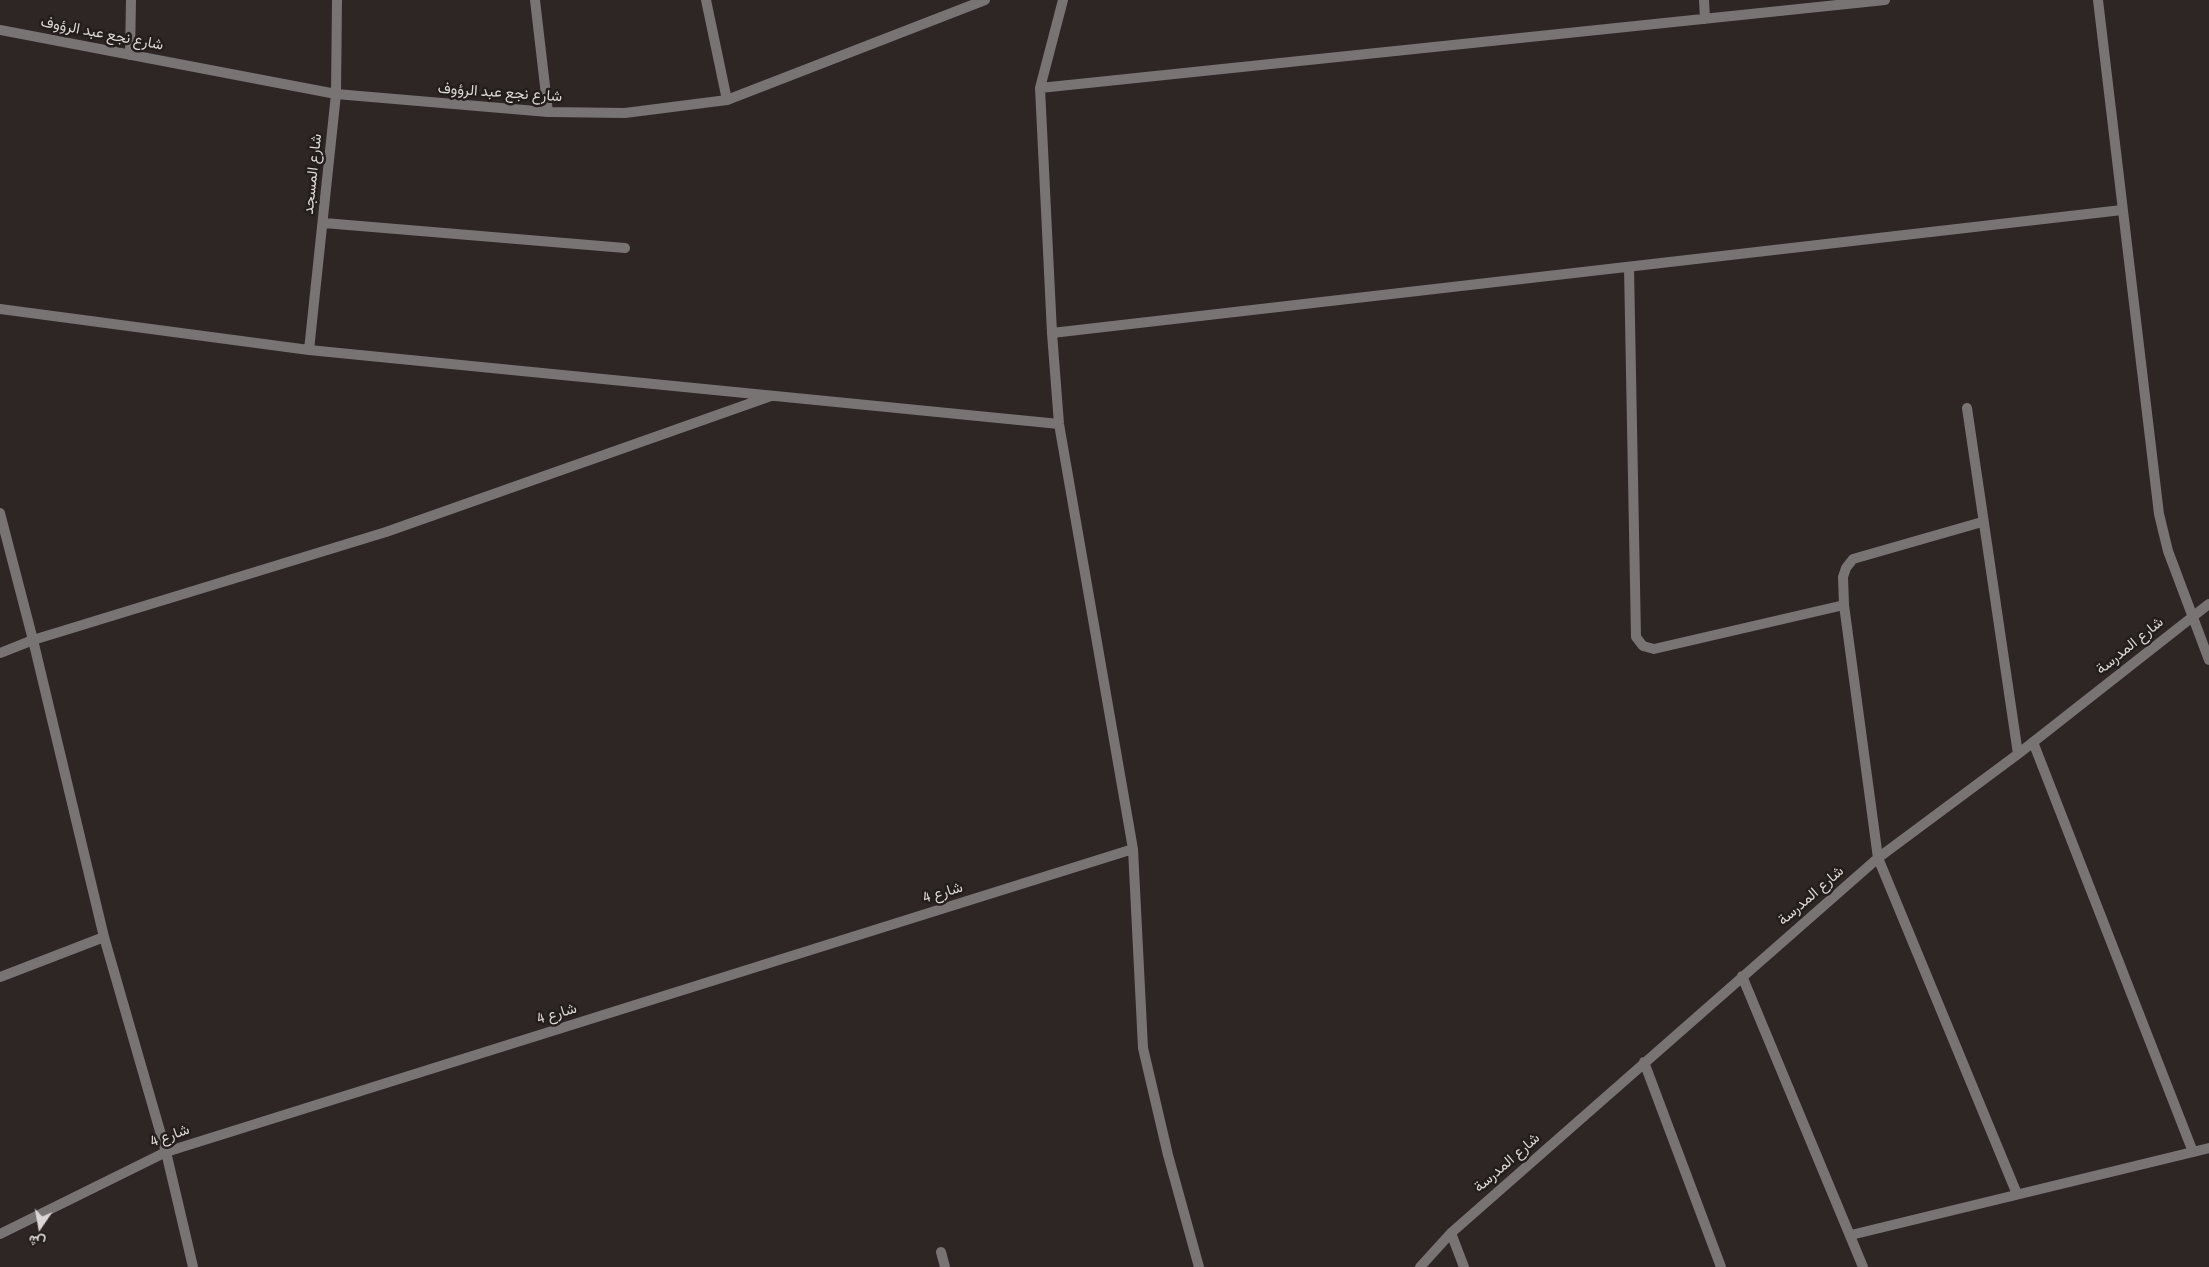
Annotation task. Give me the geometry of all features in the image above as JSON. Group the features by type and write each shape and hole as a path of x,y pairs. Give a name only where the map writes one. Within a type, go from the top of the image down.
{"street":[{"path":"130,55 131,0"},
{"name":"شارع المسجد","path":"309,350 324,223 336,94 337,0"},
{"path":"535,0 548,112"},
{"path":"706,0 727,100"},
{"name":"شارع نجع عبد الرؤوف","path":"0,30 336,94 548,112 625,113 727,100 984,0"},
{"path":"1063,0 1040,88 1052,333 1059,424 1133,849 1143,1048 1168,1155 1199,1267"},
{"path":"1704,0 1705,19"},
{"path":"1040,88 1885,0"},
{"path":"2098,0 2159,514 2168,551 2209,660"},
{"path":"1052,333 2122,210"},
{"path":"324,223 625,248"},
{"path":"1629,267 1636,637 1642,646 1654,649 1844,604"},
{"path":"0,309 309,350 1059,424"},
{"path":"0,653 33,640 386,532 774,395"},
{"path":"1967,408 1982,522 2018,754"},
{"path":"0,513 33,640 104,937 166,1152 193,1267"},
{"path":"1982,522 1853,559 1846,568 1843,577 1844,604 1878,858 2018,1194"},
{"name":"شارع المدرسة","path":"1420,1267 1452,1233 1878,858 2018,754 2209,604"},
{"path":"2033,742 2194,1152"},
{"name":"شارع 4","path":"0,1234 166,1152 1133,849"},
{"path":"0,977 104,937"},
{"path":"1742,976 1863,1267"},
{"path":"1644,1062 1721,1267"},
{"path":"1851,1235 2209,1148"},
{"path":"1452,1233 1464,1267"},
{"path":"941,1252 945,1267"}]}
